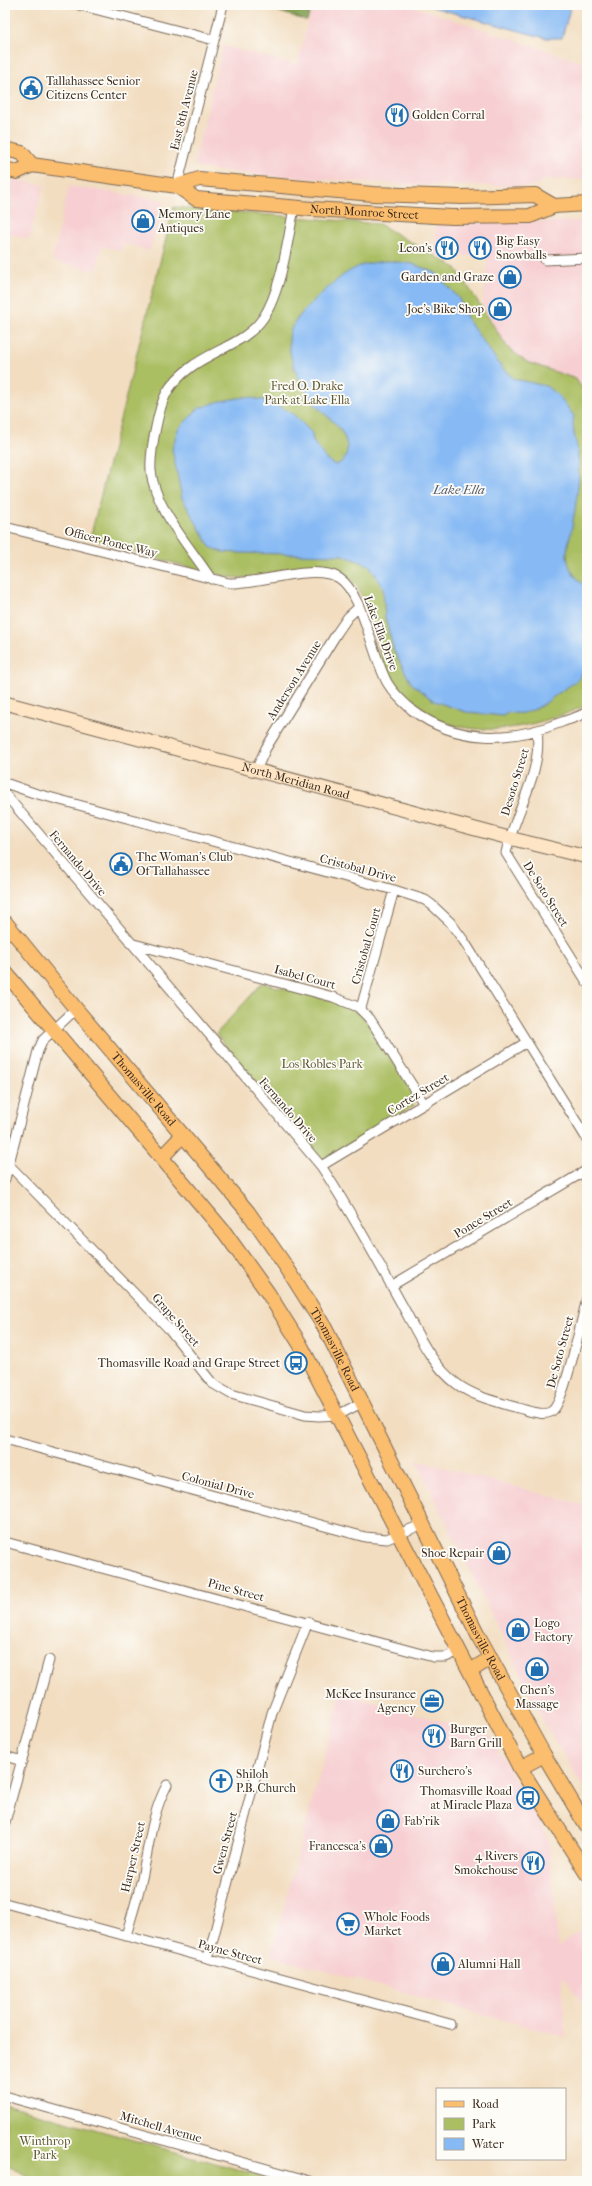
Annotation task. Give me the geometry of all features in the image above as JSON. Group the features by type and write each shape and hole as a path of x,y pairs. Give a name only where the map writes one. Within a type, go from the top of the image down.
{"main road":[{"path":"5,149 22,152 32,165"},
{"name":"North Monroe Street","path":"5,169 17,172 32,165 177,186 199,179 299,189 373,194 462,196 535,195 554,206"},
{"name":"North Monroe Street","path":"177,186 196,199 294,208 452,217 530,216 554,206 587,204"},
{"path":"294,208 299,189"},
{"name":"Thomasville Road","path":"5,922 76,1009 248,1212 287,1268 325,1328 491,1658 544,1755 587,1827"},
{"name":"Thomasville Road","path":"5,972 225,1233 268,1293 300,1344 338,1415 398,1535 520,1768 587,1874"},
{"path":"162,1157 183,1135"},
{"path":"470,1672 491,1658"},
{"path":"520,1768 544,1755"}],"street":[{"path":"79,5 214,40"},
{"name":"East 8th Avenue","path":"177,186 223,5"},
{"path":"211,579 170,518 154,488 151,461 160,406 164,396 176,379 193,365 244,336 263,319 275,294 294,208"},
{"path":"545,260 587,258"},
{"name":"Officer Ponce Way","path":"5,527 211,579"},
{"name":"Lake Ella Drive","path":"211,579 229,583 243,583 312,572 326,573 340,579 348,585 359,607 378,665 388,684 405,704 426,720 450,731 467,735 514,735 537,731 587,712"},
{"name":"Anderson Avenue","path":"256,770 266,748 337,633 348,617 359,607"},
{"name":"North Meridian Road","path":"5,702 509,838 587,857"},
{"name":"Desoto Street","path":"509,838 538,755 537,731"},
{"name":"Cristobal Drive","path":"5,783 394,890 425,900 450,922 464,941 587,1139"},
{"name":"Fernando Drive","path":"5,794 321,1166 341,1197 428,1350 445,1374 455,1383 476,1395 530,1411 545,1414 553,1411"},
{"name":"De Soto Street","path":"509,838 506,853 587,982"},
{"name":"Cristobal Court","path":"361,1008 394,890"},
{"name":"Isabel Court","path":"130,943 333,997 361,1008 370,1019 424,1104"},
{"path":"5,1179 7,1163 38,1051 43,1040 76,1009"},
{"name":"Cortez Street","path":"321,1166 527,1042"},
{"name":"Grape Street","path":"7,1163 170,1330 212,1383 231,1394 305,1415 338,1415 363,1402"},
{"name":"Ponce Street","path":"392,1286 587,1170"},
{"name":"De Soto Street","path":"553,1411 558,1405 563,1389 587,1298"},
{"name":"Colonial Drive","path":"5,1440 365,1537 387,1539 424,1524"},
{"name":"Pine Street","path":"5,1542 308,1622 433,1657 446,1657 459,1651"},
{"name":"Gwen Street","path":"208,1958 272,1713 308,1622"},
{"path":"5,1822 49,1660"},
{"path":"5,1756 22,1761"},
{"name":"Harper Street","path":"126,1936 144,1869 151,1829 158,1802 167,1784"},
{"name":"Payne Street","path":"5,1903 450,2024"},
{"name":"Mitchell Avenue","path":"5,2096 310,2181"}],"shaded area":[{"path":"312,5 409,5 587,64 587,179 543,180 535,186 420,185 268,176 199,168 195,164 195,160 223,46 297,65"},
{"path":"5,178 44,185 29,239 5,234"},
{"path":"69,186 164,200 150,251 123,243 121,251 102,246 96,271 52,261"},
{"path":"587,221 587,396 576,379 527,362 508,348 483,305 488,257 435,255 436,224"},
{"path":"416,1460 587,1506 587,1793 547,1728"},
{"path":"341,1693 490,1735 549,1841 558,1946 587,1927 587,2010 570,1986 561,1977 566,2037 271,1956"}],"green space":[{"path":"279,5 312,5 307,21 277,11"},
{"name":"Lake Ella","path":"174,207 379,224 456,268 508,348 527,362 576,379 587,396 587,705 540,722 514,727 489,729 465,728 441,721 420,709 389,676 381,659 364,601 349,577 338,570 315,566 302,567 252,577 232,577 165,560 90,538"},
{"name":"Los Robles Park","path":"262,983 341,1003 362,1015 410,1087 414,1102 413,1106 325,1160 319,1159 216,1034"},
{"name":"Winthrop Park","path":"5,2104 279,2181 40,2181 5,2165"}],"water":[{"path":"425,5 571,5 562,38 545,38"},
{"name":"Lake Ella","path":"389,261 413,264 436,273 459,299 469,322 503,369 514,379 546,386 560,397 574,416 574,431 579,463 576,500 567,556 570,568 587,592 587,664 580,677 543,705 526,712 509,712 503,716 466,712 434,701 411,683 394,651 385,617 383,587 369,565 342,555 222,552 210,547 182,498 172,449 178,429 199,408 221,401 245,397 269,401 293,414 312,433 313,441 326,459 335,465 344,460 347,451 346,442 343,435 339,428 310,398 294,366 289,348 290,332 295,322 309,305 346,273 360,266"}],"place":[{"name":"Tallahassee Senior Citizens Center","path":"31,88"},
{"name":"Golden Corral","path":"397,115"},
{"name":"Memory Lane Antiques","path":"143,221"},
{"name":"Leon's","path":"447,248"},
{"name":"Big Easy Snowballs","path":"480,248"},
{"name":"Garden and Graze","path":"510,277"},
{"name":"Joe's Bike Shop","path":"500,309"},
{"name":"The Woman's Club Of Tallahassee","path":"121,864"},
{"name":"Thomasville Road and Grape Street","path":"296,1363"},
{"name":"Shoe Repair","path":"499,1553"},
{"name":"Logo Factory","path":"518,1630"},
{"name":"Chen's Massage","path":"537,1669"},
{"name":"McKee Insurance Agency","path":"432,1701"},
{"name":"Burger Barn Grill","path":"434,1736"},
{"name":"Surchero's","path":"402,1771"},
{"name":"Shiloh P.B. Church","path":"221,1781"},
{"name":"Thomasville Road at Miracle Plaza","path":"528,1798"},
{"name":"Fab'rik","path":"388,1821"},
{"name":"Francesca's","path":"381,1846"},
{"name":"4 Rivers Smokehouse","path":"533,1863"},
{"name":"Whole Foods Market","path":"348,1924"},
{"name":"Alumni Hall","path":"443,1964"}],"park label":[{"name":"Fred O. Drake Park at Lake Ella","path":"307,393"}]}
